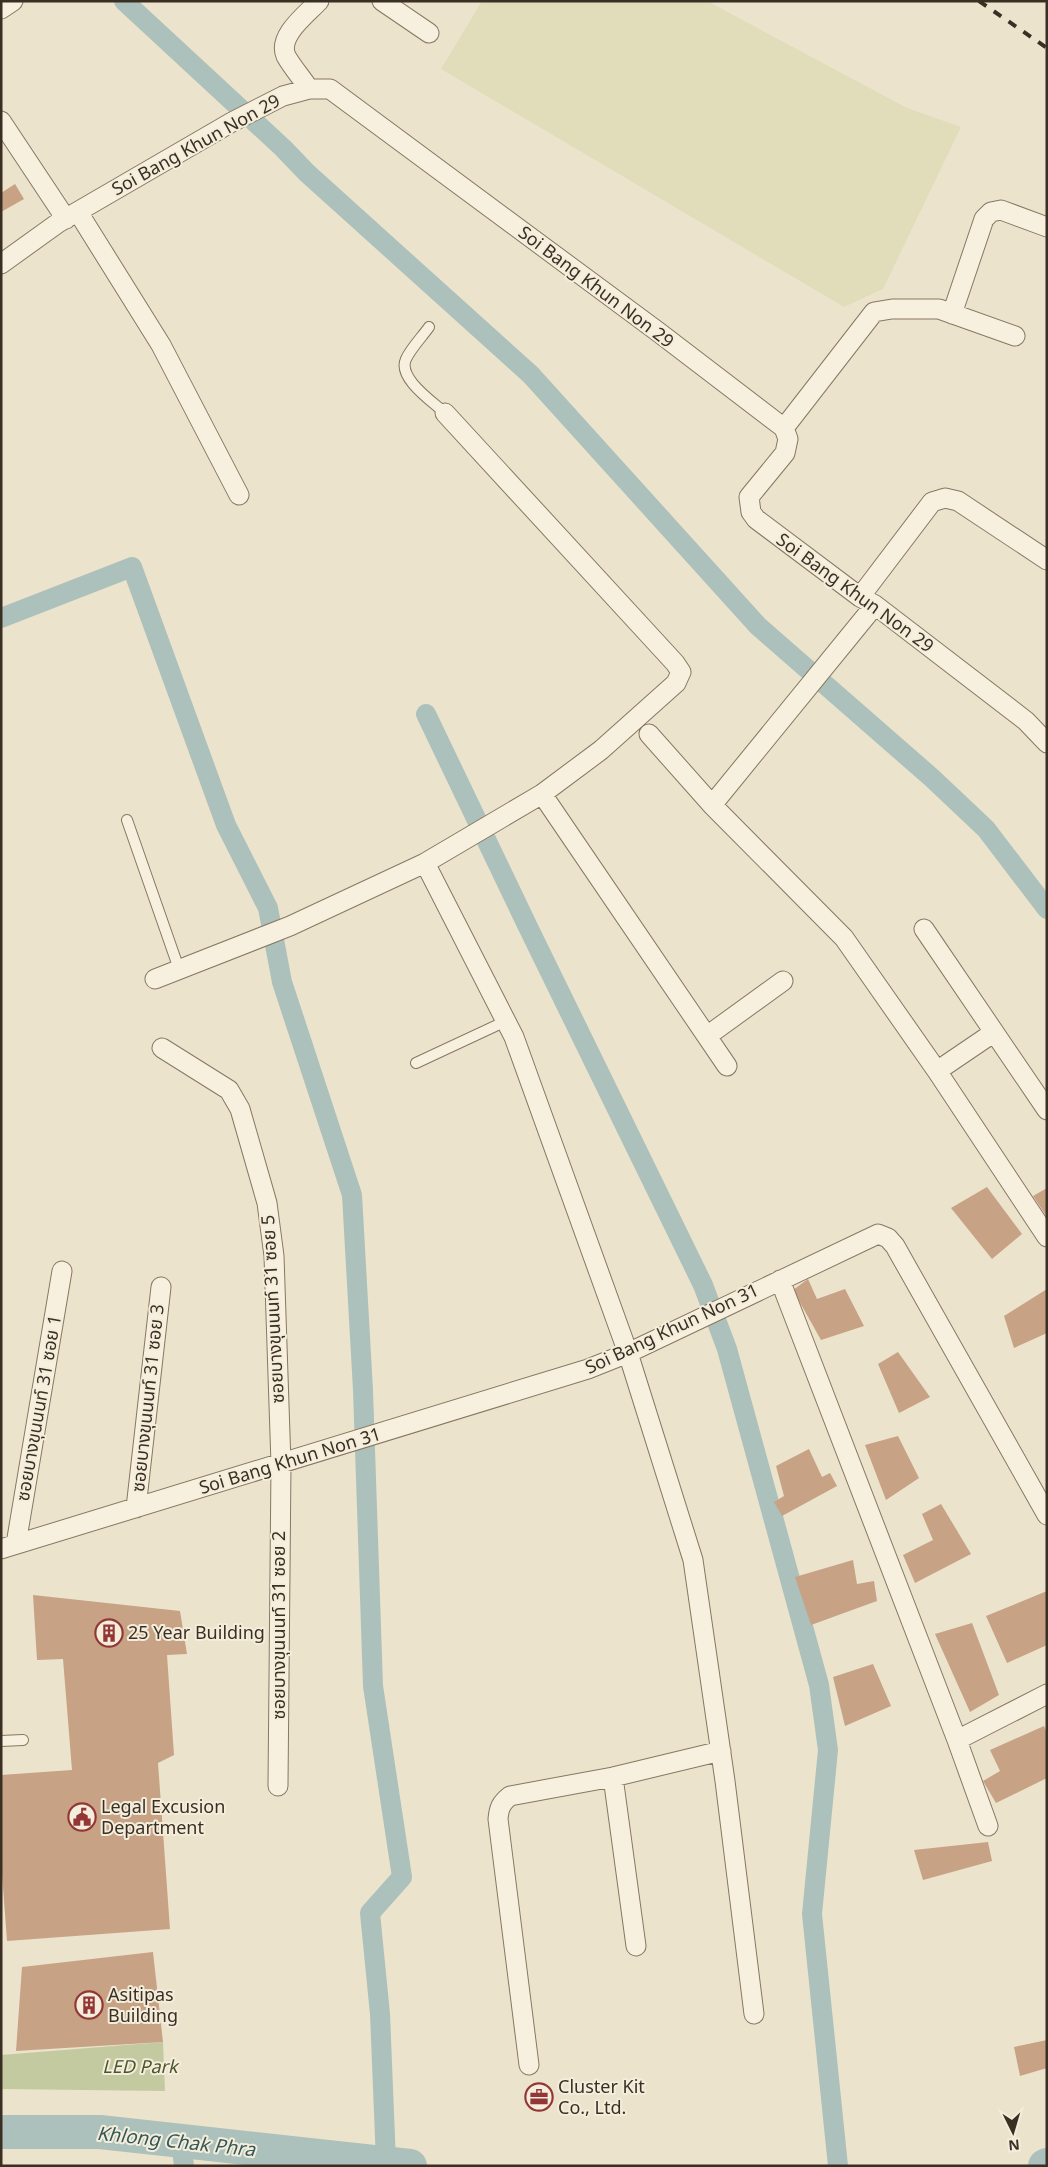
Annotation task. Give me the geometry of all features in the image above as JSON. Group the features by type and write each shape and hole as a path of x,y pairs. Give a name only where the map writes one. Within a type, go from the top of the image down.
{"street":[{"path":"1,9 13,1"},
{"path":"309,89 286,55 284,47 288,34 319,1"},
{"path":"382,1 429,33"},
{"name":"Soi Bang Khun Non 29","path":"1,264 72,216 232,122 283,96 309,89 330,88 657,331 784,428 788,439 788,447 785,453 749,497 752,512 756,519 1026,720 1047,743"},
{"path":"1,121 72,216 161,344 239,495"},
{"path":"952,314 984,219 991,212 1001,210 1047,227"},
{"path":"784,428 874,312 892,308 939,309 1015,336"},
{"path":"155,979 290,926 425,863 542,794 601,750 676,683 681,672 445,413"},
{"path":"712,805 867,601 932,502 945,498 958,501 1044,553"},
{"path":"649,734 712,805 844,938 937,1071 1047,1237"},
{"path":"542,794 727,1066"},
{"path":"425,863 514,1037 628,1353 693,1560 721,1751 754,2014"},
{"path":"924,929 993,1033 1045,1105"},
{"path":"707,1036 783,981"},
{"path":"937,1071 993,1033"},
{"name":"ซอยบางขุนนนท์ 31 ซอย 5","path":"162,1048 229,1090 240,1110 253,1150 266,1203 274,1256 280,1464"},
{"name":"Soi Bang Khun Non 31","path":"9,1547 588,1369 628,1353 873,1236 884,1235 888,1238 909,1271 1047,1515"},
{"name":"ซอยบางขุนนนท์ 31 ซอย 1","path":"9,1547 62,1271"},
{"path":"780,1280 957,1740 988,1826"},
{"name":"ซอยบางขุนนนท์ 31 ซอย 3","path":"136,1508 161,1287"},
{"name":"ซอยบางขุนนนท์ 31 ซอย 2","path":"278,1786 280,1464"},
{"path":"957,1740 1047,1694"},
{"path":"528,2065 498,1819 499,1808 503,1801 510,1796 613,1777 721,1751"},
{"path":"613,1777 636,1946"}],"lane":[{"path":"429,327 405,360 405,371 410,382 445,413"},
{"path":"127,820 179,969"},
{"path":"416,1063 506,1021"},
{"path":"1,1741 23,1740"}],"shaded area":[{"path":"482,1 707,1 907,108 961,127 883,289 844,307 441,69"}],"green space":[{"name":"LED Park","path":"163,2042 165,2091 1,2089 1,2055"}],"building":[{"path":"15,184 24,199 1,212 1,193"},
{"path":"987,1187 1022,1234 992,1259 951,1208"},
{"path":"1047,1188 1047,1217 1033,1196"},
{"path":"808,1279 817,1299 845,1289 864,1326 821,1340 793,1290"},
{"path":"1047,1289 1047,1333 1014,1348 1004,1316"},
{"path":"898,1352 930,1397 899,1413 878,1364"},
{"path":"898,1436 919,1478 886,1500 865,1445"},
{"path":"809,1449 822,1477 830,1473 837,1486 782,1516 774,1502 784,1496 776,1466"},
{"path":"941,1504 971,1554 915,1583 903,1555 933,1540 922,1514"},
{"path":"853,1560 857,1584 874,1581 877,1601 811,1625 795,1577"},
{"path":"1047,1591 1047,1645 1007,1663 986,1616"},
{"path":"33,1595 180,1611 187,1654 167,1655 174,1755 158,1763 170,1929 7,1941 1,1860 1,1775 72,1770 63,1659 37,1660"},
{"path":"972,1623 999,1695 970,1712 935,1634"},
{"path":"873,1664 891,1706 845,1726 833,1677"},
{"path":"1044,1726 1047,1733 1047,1778 996,1803 983,1781 1000,1771 990,1750"},
{"path":"988,1842 992,1861 923,1880 914,1850"},
{"name":"Asitipas Building","path":"153,1952 163,2042 16,2051 22,1967"},
{"path":"1047,2040 1047,2068 1020,2076 1014,2047"}],"waterway":[{"path":"124,1 283,148 307,173 531,375 758,626 932,778 986,829 1047,909"},
{"path":"1,618 132,567 226,825 268,908 282,982 352,1195 363,1390 373,1686 402,1877 370,1913 380,2014 386,2162"},
{"path":"426,714 703,1285 727,1349 819,1685 828,1750 812,1914 838,2166"},
{"name":"Khlong Chak Phra","path":"1,2132 100,2132 410,2166"},
{"path":"181,2141 184,2166"}],"railway":[{"path":"979,1 1047,48"}],"place":[{"name":"25 Year Building","path":"109,1633"},
{"name":"Legal Excusion Department","path":"82,1817"},
{"name":"Asitipas Building","path":"89,2005"},
{"name":"Cluster Kit Co., Ltd.","path":"539,2097"}]}
